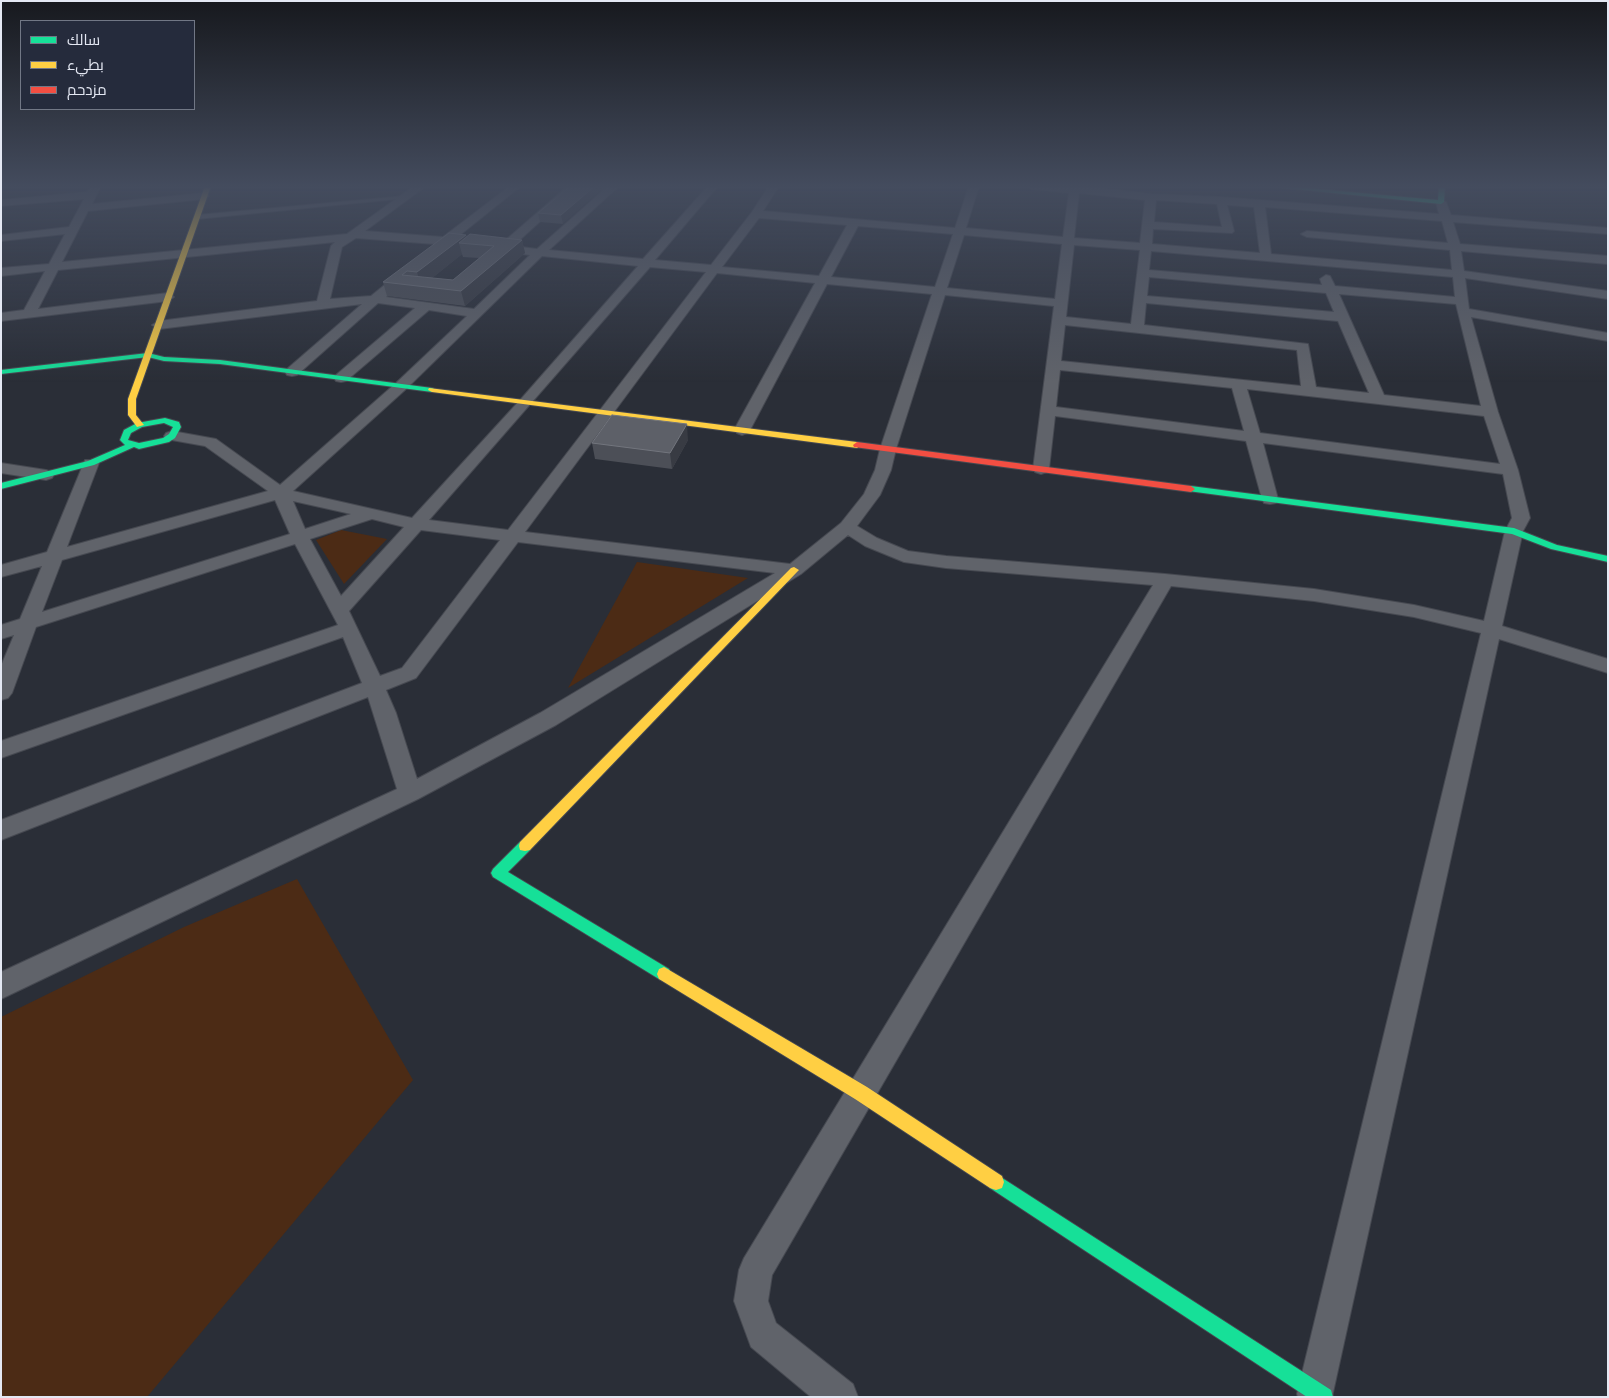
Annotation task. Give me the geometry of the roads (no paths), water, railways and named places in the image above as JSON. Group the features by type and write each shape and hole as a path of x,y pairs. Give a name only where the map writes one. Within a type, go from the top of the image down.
{"street":[{"path":"29,314 63,251"},
{"path":"1,272 200,251"},
{"path":"323,304 335,251"},
{"path":"533,251 1061,303"},
{"path":"1,750 344,619 415,524 526,402 656,251"},
{"path":"1,830 409,673 728,251"},
{"path":"742,430 838,251"},
{"path":"952,251 883,470 872,495 847,527 794,570 498,873 861,1093 1318,1395 1490,630 1514,531 1521,518 1510,470 1490,412 1462,307 1460,274 1456,251"},
{"path":"1041,470 1067,251"},
{"path":"1137,330 1146,251"},
{"path":"1185,251 1460,274 1608,295"},
{"path":"1265,251 1266,258"},
{"path":"1314,251 1378,398"},
{"path":"1512,251 1608,260"},
{"path":"1,571 281,493 401,386 540,252"},
{"path":"140,425 132,415 132,398 184,253"},
{"path":"292,372 417,264"},
{"path":"1143,272 1331,290 1462,307 1608,337"},
{"path":"1,317 168,297"},
{"path":"1140,299 1342,317"},
{"path":"158,325 323,304 375,300 476,313"},
{"path":"341,378 426,306"},
{"path":"1059,320 1303,347 1309,390"},
{"path":"1,372 148,354 164,359 220,362 1514,531 1554,547 1608,559"},
{"path":"1054,366 1239,385 1309,390 1490,412"},
{"path":"1239,385 1270,499"},
{"path":"1048,411 1510,470"},
{"path":"172,436 177,428 172,422 157,421 140,425 124,436 126,443 132,445 148,445 172,436 210,442 281,493 415,524 794,570"},
{"path":"1,486 91,463 132,445"},
{"path":"1,693 91,463"},
{"path":"1,468 46,475"},
{"path":"281,493 300,537 344,619 385,712 410,793"},
{"path":"1,632 370,514"},
{"path":"847,527 871,542 904,556 946,562 1165,580 1314,595 1414,611 1490,630 1608,666"},
{"path":"1,986 410,793 548,719 794,570"},
{"path":"840,1397 763,1335 751,1300 756,1270 1165,580"}]}
